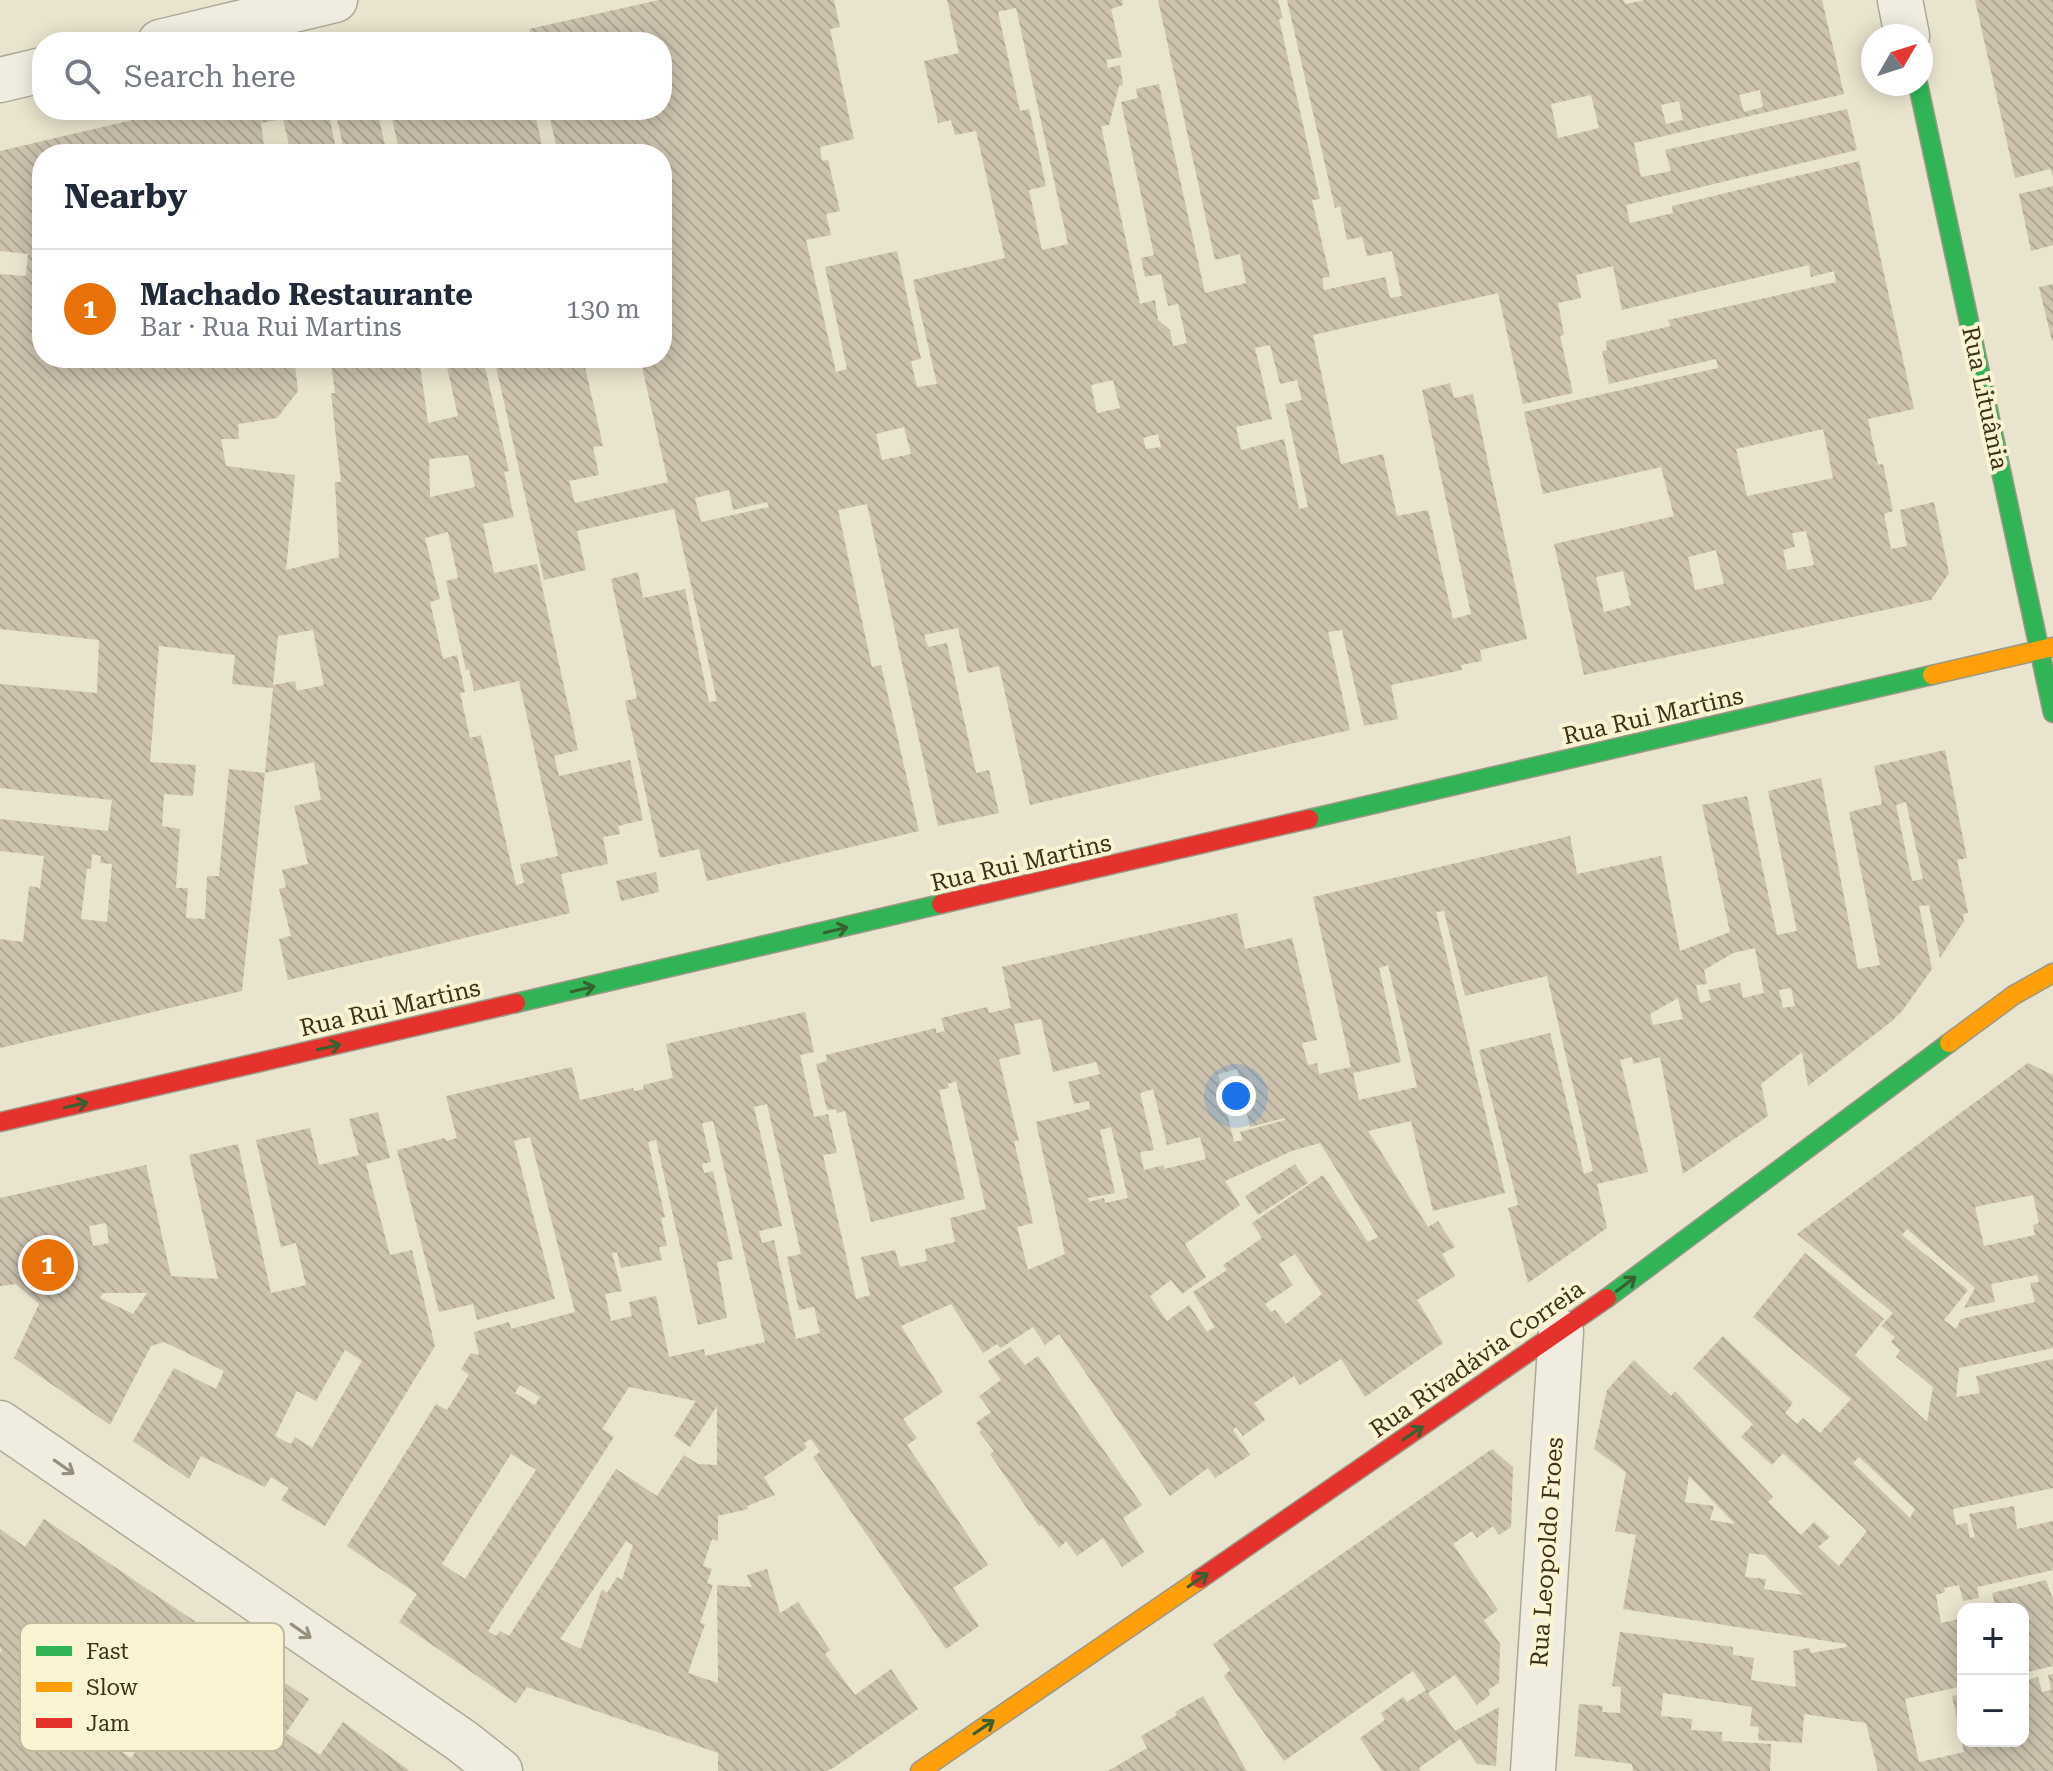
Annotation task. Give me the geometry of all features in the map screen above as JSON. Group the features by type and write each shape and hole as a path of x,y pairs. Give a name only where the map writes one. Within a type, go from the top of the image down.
{"main road":[{"name":"Rua Lituânia","path":"1921,96 2046,649 2053,713"},
{"name":"Rua Rui Martins","path":"0,1122 2046,649"},
{"name":"Rua Rivadávia Correia","path":"920,1771 1561,1332 2014,995 2053,973"}],"street":[{"path":"202,32 335,0"},
{"path":"1900,0 1905,24"},
{"path":"0,80 32,72"},
{"name":"Rua Leopoldo Froes","path":"1533,1771 1561,1332"},
{"path":"0,1423 271,1623"},
{"path":"284,1632 452,1756 500,1771"}],"building":[{"path":"659,0 834,0 840,27 830,29 854,139 820,147 822,161 828,160 840,211 826,214 831,235 806,240 836,372 847,369 825,267 897,251 921,359 911,361 917,387 937,384 913,280 1005,258 976,131 955,135 951,120 938,123 924,61 959,53 947,0 1122,0 1123,5 1111,9 1122,57 1106,60 1108,68 1120,65 1123,85 1119,86 1109,125 1101,126 1140,304 1155,300 1158,320 1170,330 1173,346 1187,343 1178,304 1168,306 1161,274 1145,277 1141,258 1154,255 1121,102 1138,98 1136,89 1159,84 1205,293 1246,283 1240,254 1215,260 1158,0 1278,0 1283,18 1279,19 1320,199 1312,200 1330,277 1322,278 1324,290 1385,277 1390,298 1402,296 1392,251 1367,256 1362,237 1347,240 1340,206 1335,208 1287,0 1624,0 1625,4 1645,0 1822,0 1844,94 1634,143 1641,177 1671,171 1665,150 1847,109 1857,150 1626,205 1630,223 1673,213 1672,206 1859,161 1914,409 1868,419 1878,465 1883,464 1893,511 1884,514 1891,549 1907,546 1900,510 1934,502 1949,573 1931,600 1584,675 1554,544 1674,516 1661,467 1543,494 1524,412 1718,368 1716,359 1609,384 1602,351 1607,350 1606,341 1671,326 1668,320 1836,282 1834,271 1811,277 1809,265 1622,310 1613,266 1576,275 1581,298 1558,303 1564,335 1560,336 1573,393 1523,404 1498,293 1313,335 1341,464 1383,454 1397,516 1428,510 1453,619 1471,614 1422,390 1450,383 1454,398 1473,394 1527,639 1480,650 1482,661 1461,665 1462,670 1391,685 1398,719 1364,726 1342,630 1328,632 1350,730 1030,805 999,666 968,673 958,628 924,635 928,647 947,643 976,773 989,770 999,813 938,826 867,504 838,510 872,667 881,665 919,831 707,881 699,849 660,858 625,701 637,698 611,579 638,572 643,598 685,589 709,702 717,701 674,509 577,531 586,570 544,580 496,368 585,368 603,446 593,447 599,475 569,481 575,503 668,482 642,368 672,368 672,144 556,144 550,120 672,120 672,32 530,32 529,29","holes":["1016,8 1068,244 1042,250 1029,190 1046,186 1029,109 1020,111 998,12","1760,90 1763,107 1744,112 1739,95","1591,95 1599,128 1558,138 1551,104","1679,101 1683,120 1666,124 1661,105","1270,345 1280,384 1297,380 1302,400 1285,404 1308,507 1299,509 1284,439 1241,450 1236,427 1272,419 1255,348","1113,380 1120,408 1097,413 1091,385","904,427 911,454 882,460 876,434","1823,429 1833,478 1747,496 1736,449","1158,434 1161,447 1146,449 1143,438","729,490 733,510 767,502 769,507 701,522 695,498","1806,531 1814,565 1787,570 1783,550 1795,547 1792,533","1716,550 1724,584 1695,590 1688,557","1623,571 1631,605 1604,612 1596,577"]},
{"path":"1975,0 2053,0 2053,176 2050,169 2015,178"},
{"path":"132,120 278,120 261,123 264,144 32,144 32,368 295,368 298,391 277,418 238,424 239,439 221,439 226,466 295,475 286,570 339,557 335,482 341,482 331,393 335,393 332,368 420,368 428,423 458,416 447,368 485,368 509,471 504,472 514,517 483,524 494,573 537,564 578,750 554,756 559,776 630,760 643,820 618,826 620,834 603,837 608,864 561,874 570,913 288,980 279,939 291,936 279,889 286,887 282,870 308,864 294,806 321,800 314,762 265,773 242,991 0,1048 0,939 23,942 29,886 40,888 44,856 0,851 0,819 108,831 112,800 0,788 0,684 97,693 99,640 0,629 0,274 26,276 28,254 0,251 0,151","holes":["468,455 475,487 430,497 429,459","448,532 458,578 446,581 466,670 469,669 474,691 519,681 558,856 520,864 524,883 516,885 481,735 470,738 460,693 465,692 457,655 443,659 430,602 440,599 425,538","313,630 324,685 297,691 295,681 273,685 278,636","159,646 235,655 232,684 273,688 265,773 229,769 219,876 207,876 205,919 186,918 188,888 176,888 180,829 162,826 164,794 193,796 196,765 150,762","92,854 101,856 100,863 112,864 107,922 81,919 87,868 91,869"]},
{"path":"283,120 330,120 335,144 289,144"},
{"path":"337,120 379,120 385,144 343,144"},
{"path":"392,120 536,120 542,144 398,144"},
{"path":"2053,186 2053,245 2031,251 2019,194"},
{"path":"2053,284 2053,341 2052,341 2039,287"},
{"path":"1945,750 1967,858 1957,860 1968,913 1963,914 1964,921 1940,958 1929,905 1919,906 1932,969 1903,1010 1808,1086 1802,1052 1761,1084 1768,1116 1683,1174 1660,1057 1633,1064 1632,1057 1620,1060 1648,1172 1597,1184 1607,1228 1528,1283 1508,1208 1518,1205 1479,1050 1550,1033 1584,1174 1593,1171 1547,976 1465,996 1444,911 1436,912 1505,1193 1433,1211 1411,1121 1368,1131 1428,1227 1438,1221 1455,1247 1442,1254 1455,1276 1417,1300 1443,1343 1365,1397 1341,1359 1300,1385 1294,1376 1254,1403 1265,1420 1243,1436 1236,1427 1233,1430 1250,1455 1215,1478 1208,1468 1170,1496 1059,1334 1045,1345 1033,1327 1001,1348 997,1344 983,1353 951,1304 901,1326 943,1392 903,1419 917,1438 907,1445 988,1565 953,1588 979,1626 946,1649 813,1457 820,1452 811,1439 804,1443 807,1448 764,1477 775,1495 747,1506 748,1509 718,1516 718,1541 712,1539 703,1566 712,1569 707,1583 713,1585 700,1623 705,1624 688,1673 718,1683 717,1585 752,1587 747,1575 767,1569 780,1613 798,1602 830,1650 825,1654 855,1695 891,1669 918,1709 835,1767 827,1771 718,1771 718,1753 527,1687 516,1703 399,1622 417,1594 347,1546 436,1404 447,1410 469,1375 461,1369 471,1353 479,1355 474,1332 509,1322 511,1329 575,1312 530,1137 514,1141 555,1299 477,1320 473,1304 439,1312 397,1150 457,1138 446,1096 572,1067 580,1100 633,1088 634,1091 644,1089 643,1085 673,1078 666,1044 805,1012 814,1052 800,1055 814,1117 828,1114 837,1153 823,1155 856,1299 870,1295 861,1257 895,1250 900,1267 927,1261 925,1249 955,1242 950,1218 986,1209 956,1081 948,1084 949,1088 939,1090 965,1199 871,1222 845,1111 837,1113 836,1109 827,1110 816,1064 827,1061 826,1055 936,1028 936,1033 945,1031 941,1018 987,1007 989,1013 1011,1008 1002,967 1237,913 1245,949 1292,938 1317,1040 1302,1043 1308,1065 1317,1063 1319,1074 1351,1067 1313,897 1570,836 1577,874 1661,856 1680,951 1730,932 1702,805 1747,796 1777,935 1797,931 1768,791 1821,778 1858,969 1880,965 1849,812 1882,804 1874,766","holes":["1906,802 1923,879 1912,881 1896,805","1755,948 1764,993 1743,998 1740,983 1708,990 1711,1000 1700,1003 1696,985 1707,984 1704,970 1733,953","1388,965 1417,1087 1359,1100 1353,1073 1401,1062 1379,968","1791,988 1795,1006 1783,1008 1779,990","1678,998 1683,1019 1653,1025 1650,1014","1041,1019 1053,1072 1096,1062 1100,1074 1068,1082 1074,1104 1089,1101 1090,1109 1036,1122 1065,1254 1028,1270 1017,1227 1033,1223 1014,1141 1019,1141 999,1059 1021,1054 1014,1024","1237,1069 1250,1127 1285,1118 1240,1132 1243,1140 1234,1142 1218,1074","1153,1089 1167,1145 1200,1137 1206,1159 1164,1169 1164,1165 1144,1170 1140,1152 1154,1150 1140,1093","767,1104 801,1254 787,1257 799,1310 814,1307 820,1333 796,1339 774,1240 762,1243 759,1231 782,1226 754,1107","713,1121 765,1342 705,1356 704,1349 669,1357 656,1296 629,1302 632,1316 611,1321 605,1294 622,1291 612,1253 617,1252 621,1268 662,1260 659,1247 667,1246 661,1218 665,1217 648,1142 656,1140 698,1325 727,1318 717,1262 733,1259 713,1171 704,1173 702,1164 711,1162 702,1123","1111,1127 1128,1198 1105,1203 1104,1198 1089,1202 1088,1198 1115,1193 1100,1130","1320,1143 1378,1237 1368,1242 1323,1175 1252,1223 1262,1238 1223,1265 1227,1270 1193,1292 1215,1327 1207,1332 1189,1305 1167,1321 1150,1296 1171,1280 1182,1294 1206,1277 1185,1244 1240,1205 1225,1181 1292,1151","1295,1254 1322,1294 1286,1324 1275,1310 1271,1312 1265,1304 1293,1285 1279,1264","520,1385 540,1397 535,1405 515,1393","629,1387 696,1401 674,1436 690,1447 717,1406 717,1465 698,1464 684,1455 657,1496 616,1469 509,1636 500,1631 496,1636 488,1631 614,1437 602,1429","511,1454 536,1470 465,1579 442,1564","626,1541 633,1545 622,1580 617,1577 607,1593 602,1589 581,1649 560,1639"]},
{"path":"656,872 659,892 621,901 616,881"},
{"path":"2028,1063 2053,1075 2053,1348 1959,1368 1956,1397 1980,1393 1976,1376 2053,1359 2053,1488 1953,1509 1956,1525 1967,1523 1970,1538 1975,1537 1969,1514 2014,1506 2017,1529 2053,1521 2053,1570 1977,1587 1979,1598 1963,1601 1959,1585 1944,1588 1945,1592 1936,1595 1941,1623 1957,1619 1957,1687 1905,1699 1919,1762 1964,1752 1963,1747 2029,1747 2029,1679 2038,1677 2042,1692 2051,1690 2048,1675 2053,1674 2053,1771 1878,1771 1866,1723 1804,1714 1802,1743 1758,1740 1759,1727 1750,1726 1752,1707 1663,1693 1661,1716 1692,1719 1691,1730 1722,1732 1722,1741 1771,1744 1770,1771 1633,1771 1632,1764 1575,1756 1579,1704 1603,1706 1602,1712 1620,1713 1621,1687 1612,1686 1620,1632 1733,1647 1733,1655 1754,1658 1751,1680 1796,1687 1793,1651 1809,1648 1811,1653 1847,1647 1846,1644 1623,1609 1636,1535 1615,1531 1626,1472 1594,1449 1607,1390 1634,1360 1671,1396 1675,1391 1773,1497 1768,1502 1801,1535 1814,1522 1830,1537 1818,1547 1839,1566 1867,1531 1783,1453 1772,1465 1741,1437 1753,1424 1693,1368 1723,1336 1793,1403 1785,1413 1797,1424 1803,1418 1820,1433 1851,1399 1753,1317 1805,1253 1884,1319 1855,1355 1927,1422 1933,1387 1896,1357 1900,1350 1891,1342 1895,1337 1881,1326 1893,1313 1797,1234","holes":["2033,1195 2039,1223 2033,1225 2035,1235 1984,1246 1975,1207","1907,1229 1975,1288 1964,1308 1995,1302 1991,1284 2037,1275 2039,1282 2030,1283 2035,1302 1961,1319 1956,1329 1944,1320 1968,1290 1902,1235","1859,1457 1915,1509 1910,1518 1853,1463","1689,1476 1735,1524 1710,1520 1714,1506 1685,1502","1749,1553 1765,1555 1803,1595 1764,1589 1766,1579 1745,1577"]},
{"path":"378,1112 390,1158 366,1164 390,1255 412,1250 435,1346 325,1526 281,1500 289,1488 271,1477 265,1487 201,1456 189,1479 133,1441 174,1368 216,1389 224,1371 164,1342 151,1346 110,1425 14,1358 39,1304 16,1284 0,1286 0,1198 146,1165 171,1276 218,1279 189,1155 238,1144 271,1293 306,1285 296,1243 281,1247 256,1140 310,1128 319,1165 359,1155 349,1119","holes":["106,1223 109,1243 93,1246 89,1226","103,1293 147,1293 133,1314 100,1298","345,1350 362,1361 312,1448 295,1437 291,1444 275,1436 297,1391 316,1401"]},
{"path":"1295,1164 1308,1183 1258,1215 1245,1196"},
{"path":"1010,1347 1025,1365 1038,1356 1142,1505 1123,1518 1144,1552 1122,1567 1103,1538 1077,1556 1066,1541 1059,1548 1042,1525 1039,1526 990,1454 994,1451 976,1423 991,1412 979,1396 1001,1380 988,1361"},
{"path":"1492,1449 1513,1467 1511,1527 1499,1535 1493,1526 1477,1538 1472,1531 1453,1544 1498,1610 1484,1620 1500,1644 1499,1683 1488,1690 1490,1695 1477,1705 1455,1675 1428,1693 1455,1731 1499,1707 1496,1766 1477,1764 1460,1739 1419,1768 1421,1771 1382,1771 1360,1738 1385,1720 1381,1713 1403,1697 1407,1702 1426,1690 1413,1671 1284,1761 1224,1676 1230,1670 1213,1644"},
{"path":"44,1519 197,1623 20,1623 20,1751 121,1751 131,1758 136,1751 284,1751 284,1682 309,1699 286,1733 320,1755 343,1722 410,1771 0,1771 0,1529 25,1547"},
{"path":"2046,1580 2053,1599 2053,1666 2029,1672 2029,1603 1994,1603 1992,1593"},
{"path":"1957,1695 1957,1719 1952,1696"},
{"path":"1203,1696 1247,1771 1108,1771 1147,1748 1141,1736"}],"traffic: fast":[{"path":"1921,96 2053,713"},
{"path":"1309,819 1932,675"},
{"path":"516,1003 941,904"},
{"path":"1607,1298 1949,1043"}],"traffic: slow":[{"path":"1932,675 2053,647"},
{"path":"1949,1043 2014,995 2053,973"},
{"path":"920,1771 1200,1579"}],"traffic: jam":[{"path":"941,904 1309,819"},
{"path":"0,1122 516,1003"},
{"path":"1200,1579 1607,1298"}],"place":[{"name":"Machado Restaurante","path":"48,1265"}]}
